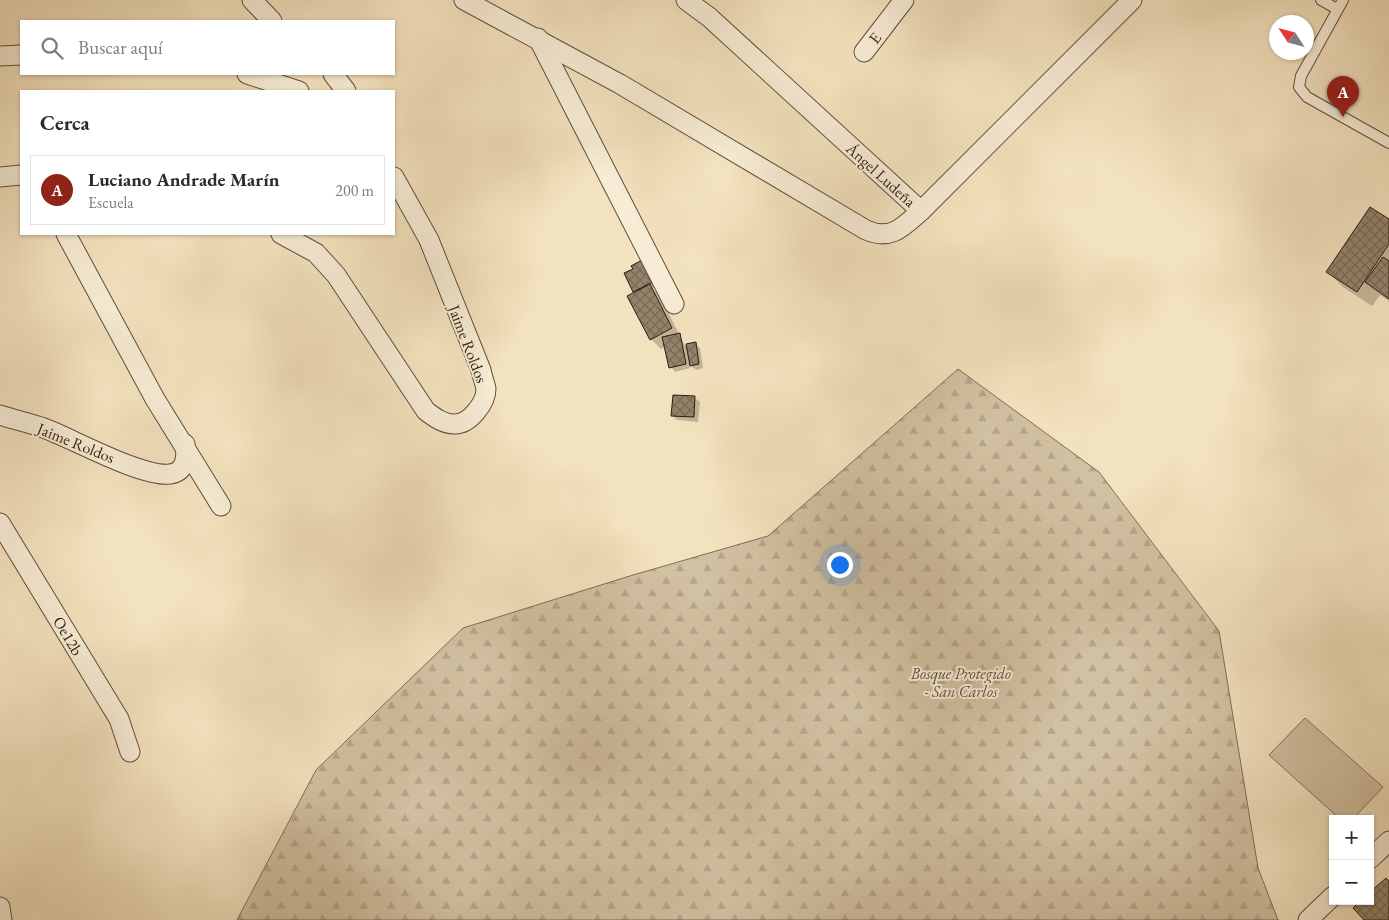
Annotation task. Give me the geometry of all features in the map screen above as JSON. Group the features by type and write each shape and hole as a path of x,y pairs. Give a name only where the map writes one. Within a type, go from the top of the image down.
{"street":[{"path":"252,0 271,20"},
{"path":"464,0 538,38 620,84 866,230 886,235 903,227 921,211"},
{"name":"Ángel Ludeña","path":"686,0 716,24 921,211 1132,0"},
{"name":"E","path":"864,52 904,0"},
{"path":"538,38 674,304"},
{"path":"0,56 20,55"},
{"path":"250,75 296,90"},
{"path":"333,75 345,90"},
{"path":"0,177 20,175"},
{"name":"Jaime Roldos","path":"284,235 291,237 316,253 336,275 426,412 443,422 456,424 468,418 479,408 486,388 428,240 395,179"},
{"path":"67,235 170,426 185,444 221,506"},
{"name":"Jaime Roldos","path":"0,415 44,428 96,452 153,473 172,474 183,466 187,455 185,444"},
{"name":"Oe12b","path":"0,523 119,719 130,752"},
{"path":"1374,855 1389,841"},
{"path":"1308,920 1329,900"},
{"path":"0,907 2,920"}],"lane":[{"path":"1321,0 1340,5 1301,76 1299,87 1307,97 1389,143"}],"green space":[{"name":"Bosque Protegido - San Carlos","path":"958,369 1099,472 1219,631 1258,868 1278,920 237,920 316,770 463,628 633,575 768,536"},
{"path":"1305,718 1383,787 1357,815 1336,815 1269,755"}],"building":[{"path":"1370,207 1389,219 1389,244 1357,292 1326,272"},
{"path":"1383,257 1389,261 1389,299 1365,282"},
{"path":"642,260 653,282 633,292 624,273 633,269 631,266"},
{"path":"650,284 672,328 650,340 627,296"},
{"path":"680,333 686,364 669,368 662,337"},
{"path":"696,342 699,364 690,366 686,344"},
{"path":"673,395 695,396 694,417 671,416"},
{"path":"1386,878 1389,881 1389,920 1364,920 1353,908 1356,905 1374,905 1374,888"}],"place":[{"name":"Luciano Andrade Marín","path":"1343,117"}]}
